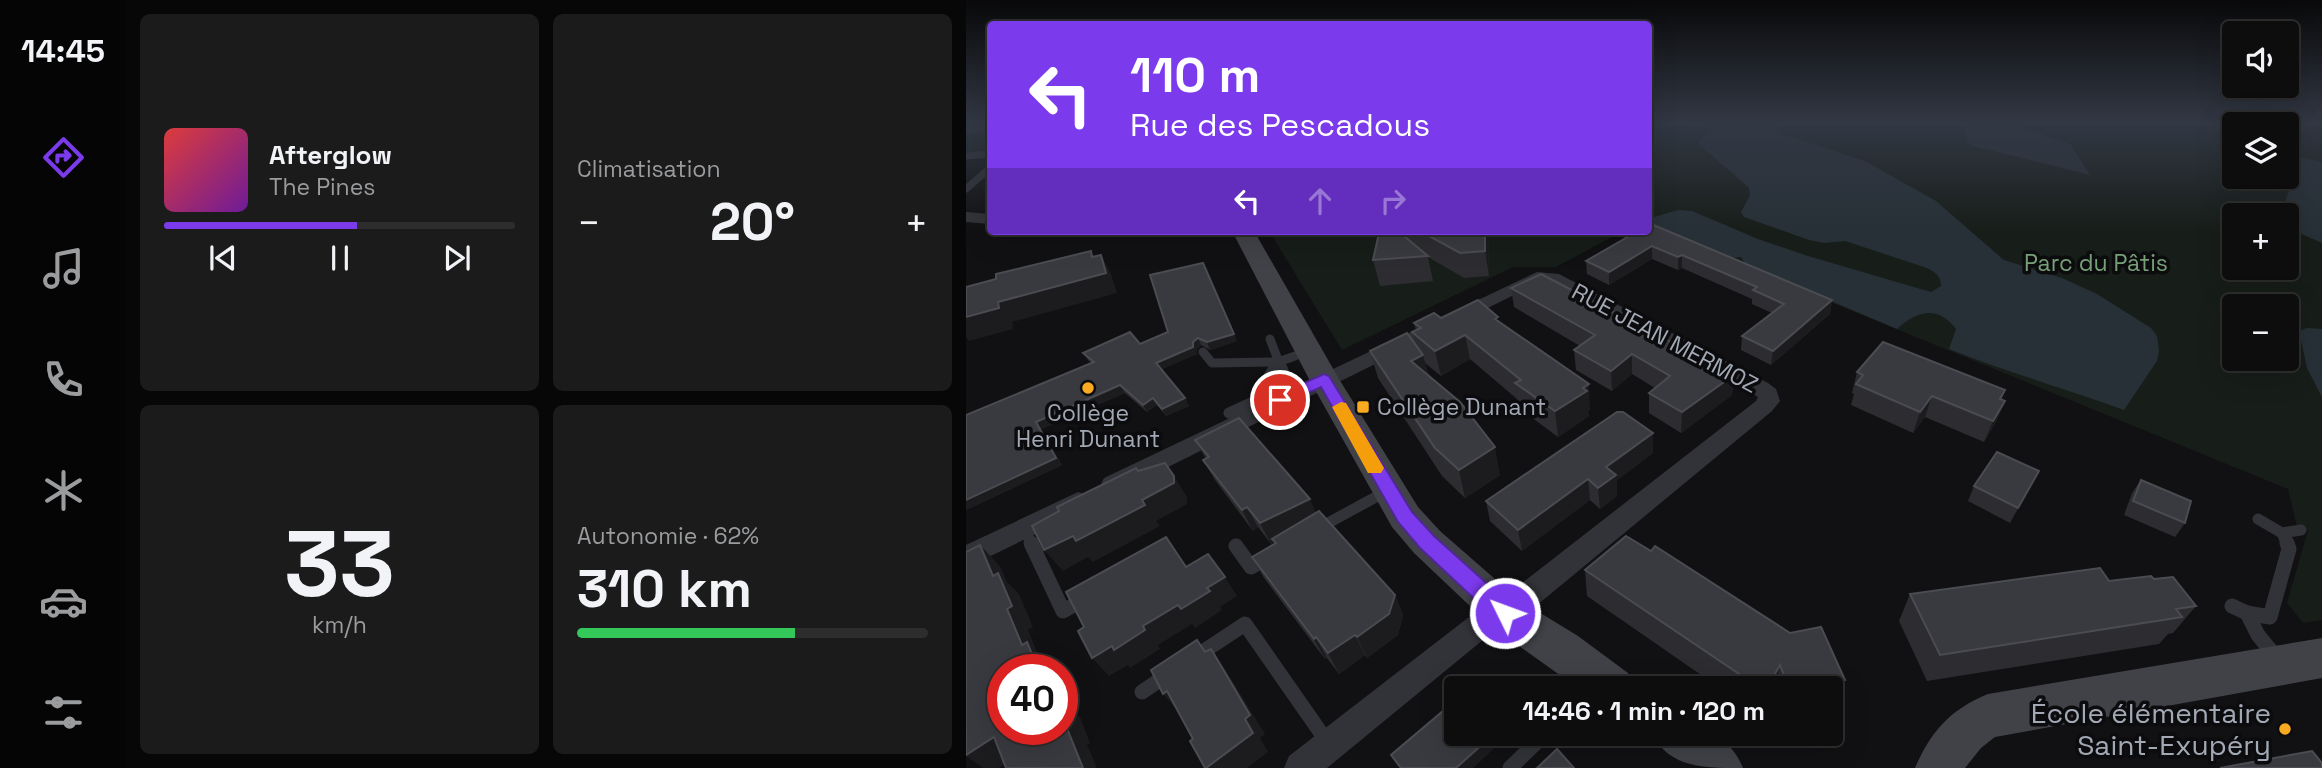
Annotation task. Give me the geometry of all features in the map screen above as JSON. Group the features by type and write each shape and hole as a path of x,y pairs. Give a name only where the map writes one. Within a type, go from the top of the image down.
{"street":[{"path":"966,231 979,218"},
{"path":"1245,235 1306,383 1405,517 1427,542 1505,613 1598,676"},
{"name":"RUE JEAN MERMOZ","path":"1306,383 1529,279 1545,277 1553,278 1768,394 1769,401 1764,406 1505,613"},
{"path":"966,557 1306,383"},
{"path":"1301,768 1479,626 1505,613"},
{"path":"1938,768 1951,745 1970,725 1988,716 2302,661"},
{"path":"1691,746 1719,768"}],"lane":[{"path":"968,186 987,170"},
{"path":"1270,339 1278,362 1306,383"},
{"path":"1203,352 1212,363 1278,362 1295,356"},
{"path":"1229,413 1254,403 1278,362"},
{"path":"1310,533 1388,491"},
{"path":"2232,606 2247,613 2270,617 2288,549 2282,533 2258,519"},
{"path":"1024,528 1063,611 1097,592"},
{"path":"2282,533 2301,530"},
{"path":"1236,546 1251,567 1275,553"},
{"path":"2247,613 2258,635 2302,661"},
{"path":"1142,692 1245,624 1330,745"},
{"path":"1510,768 1533,746"}],"green space":[{"name":"Parc du Pâtis","path":"1652,160 2222,160 2222,189 2299,189 2299,160 2322,160 2322,620 2303,623 2287,603 2308,530 2297,527 2288,489 1652,229"},
{"path":"1271,235 1616,235 1556,267 1513,267 1342,350"}],"shaded area":[{"path":"1717,160 1865,161 1936,201 2004,260 2062,278 2097,294 2151,328 2157,336 2157,361 2124,410 1949,349 1956,329 1941,316 1926,313 1919,315 1897,329 1746,265 1741,257 1729,258 1652,223 1654,217 1678,210 1692,211 1758,239 1808,256 1931,292 1941,286 1937,275 1927,268 1845,241 1824,243 1809,240 1744,217 1741,212 1750,195 1749,188"},
{"path":"2029,160 2080,160 2090,175"},
{"path":"2300,160 2322,162 2322,243 2299,233 2299,203 2285,203 2290,189 2299,189"},
{"path":"2307,328 2322,329 2322,397 2307,368 2299,331"}],"building":[{"path":"1652,224 1832,300 1773,351 1742,336 1784,304 1753,290 1757,287 1682,255 1678,257 1652,246 1609,272 1586,261 1631,235 1652,235"},
{"path":"1379,235 1403,235 1428,256 1373,260"},
{"path":"1427,235 1485,235 1485,251 1460,253"},
{"path":"1091,251 1092,257 1101,255 1106,273 998,302 999,308 966,317 966,287 996,279 996,274"},
{"path":"1203,263 1234,334 1207,342 1198,338 1193,342 1193,347 1156,363 1185,398 1162,409 1153,398 1143,405 1120,385 1036,422 1056,458 966,500 966,415 1094,362 1083,353 1130,332 1140,344 1168,332 1150,275"},
{"path":"1541,274 1734,375 1682,412 1649,393 1670,376 1632,354 1611,371 1574,350 1595,335 1511,288"},
{"path":"1478,300 1498,317 1495,319 1589,384 1583,388 1587,391 1555,411 1515,383 1521,380 1465,335 1435,351 1412,332 1421,328 1414,323 1434,313 1441,318"},
{"path":"1407,333 1423,355 1411,361 1460,402 1495,447 1459,470 1435,448 1370,351"},
{"path":"1883,342 2005,390 2000,399 2005,401 1993,421 1932,396 1920,412 1856,384 1863,375 1857,372"},
{"path":"1617,412 1623,412 1653,433 1606,467 1616,475 1598,488 1588,479 1518,530 1486,501"},
{"path":"1239,418 1310,499 1260,523 1247,507 1242,510 1203,460 1209,457 1195,440"},
{"path":"1997,452 2039,471 2018,508 1974,486"},
{"path":"1165,463 1174,476 1174,483 1142,500 1145,505 1076,541 1073,536 1044,550 1032,526 1059,511 1057,507 1136,468 1138,471"},
{"path":"2141,480 2191,501 2185,523 2133,501"},
{"path":"1319,511 1395,595 1389,614 1357,637 1355,635 1328,653 1316,637 1314,639 1252,557 1276,543 1272,539"},
{"path":"1626,536 1651,551 1655,546 1790,633 1821,627 1845,680 1843,676 1784,676 1780,665 1774,676 1742,676 1585,570"},
{"path":"1166,537 1186,567 1208,554 1225,577 1207,588 1210,591 1181,609 1178,605 1143,626 1145,630 1114,650 1112,646 1092,658 1078,631 1084,627 1066,592"},
{"path":"980,545 993,576 998,573 1012,606 1007,609 1022,645 1027,642 1032,654 987,654 987,742 966,755 966,552"},
{"path":"2100,568 2109,581 2151,576 2154,579 2173,577 2196,606 2176,609 2182,617 1940,655 1910,594"},
{"path":"1197,640 1205,652 1211,649 1250,715 1245,719 1253,733 1206,768 1167,691 1163,694 1151,670"},
{"path":"1444,710 1444,746 1481,746 1456,768 1401,768 1391,755"},
{"path":"997,745 1074,745 1083,768 1006,768"},
{"path":"1557,749 1574,768 1537,768"},
{"path":"2312,751 2322,763 2322,768 2220,768"}],"slow traffic":[{"path":"1341,407 1375,468"}],"place":[{"name":"Collège Henri Dunant","path":"1088,388"},
{"name":"Collège Dunant","path":"1363,407"},
{"name":"École élémentaire Saint-Exupéry","path":"2285,729"}],"route":[{"path":"1280,400 1324,379 1405,517 1427,542 1505,613"}]}
